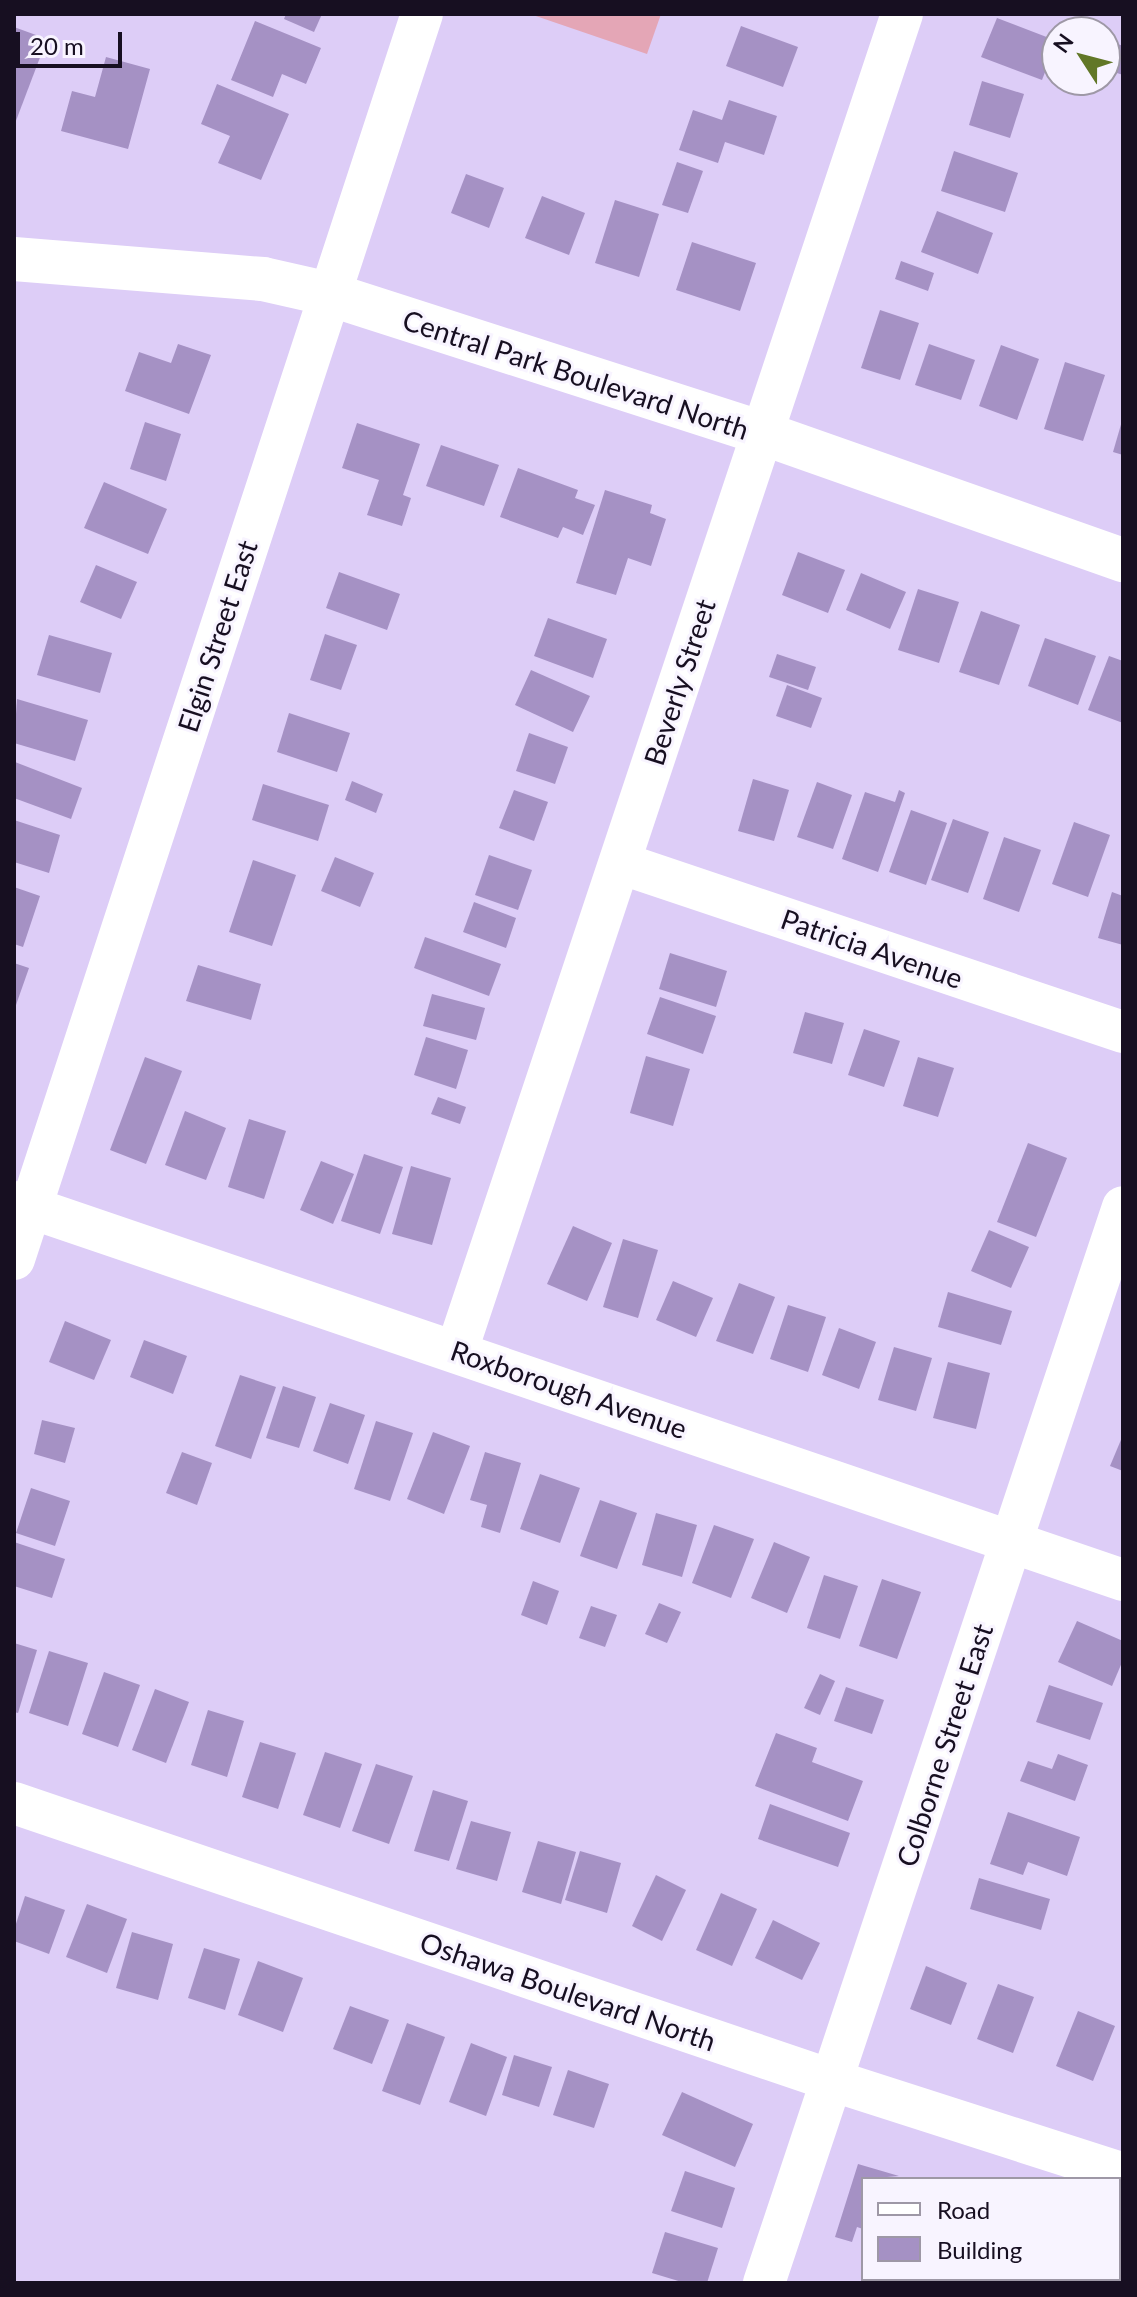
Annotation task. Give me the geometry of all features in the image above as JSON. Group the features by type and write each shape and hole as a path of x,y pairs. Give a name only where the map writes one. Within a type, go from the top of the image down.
{"street":[{"name":"Elgin Street East","path":"14,1259 22,1205 422,14"},
{"name":"Beverly Street","path":"457,1350 902,14"},
{"name":"Central Park Boulevard North","path":"14,259 263,279 329,294 762,433 1123,560"},
{"name":"Patricia Avenue","path":"620,863 1123,1032"},
{"name":"Roxborough Avenue","path":"22,1205 457,1350 1123,1580"},
{"name":"Colborne Street East","path":"764,2283 1123,1207"},
{"name":"Oshawa Boulevard North","path":"14,1803 831,2080 1123,2174"}],"shaded area":[{"path":"530,14 661,14 647,54"}],"building":[{"path":"286,14 322,14 314,32 284,19"},
{"path":"997,18 1041,35 1041,80 981,57"},
{"path":"255,21 321,48 306,84 282,74 273,97 231,80"},
{"path":"741,26 798,47 783,87 726,66"},
{"path":"14,27 47,39 14,126"},
{"path":"1121,45 1123,46 1121,74"},
{"path":"106,57 150,69 128,149 61,131 72,91 95,97"},
{"path":"982,81 1024,94 1010,138 969,125"},
{"path":"217,84 289,114 261,180 218,163 230,136 201,124"},
{"path":"729,100 777,116 764,155 725,142 718,163 679,150 693,110 722,120"},
{"path":"954,151 1018,173 1005,212 941,191"},
{"path":"677,162 703,171 688,213 662,205"},
{"path":"466,174 504,188 489,228 451,213"},
{"path":"542,196 585,213 569,255 525,238"},
{"path":"615,200 659,214 639,277 595,263"},
{"path":"937,211 993,233 978,274 921,252"},
{"path":"692,242 756,263 740,311 676,290"},
{"path":"901,261 934,273 928,291 895,279"},
{"path":"880,310 919,323 900,380 861,368"},
{"path":"178,344 211,355 189,414 125,391 139,352 171,363"},
{"path":"929,344 975,360 961,400 915,385"},
{"path":"1001,345 1039,359 1017,420 979,406"},
{"path":"1065,362 1105,375 1083,441 1044,429"},
{"path":"1123,421 1123,455 1113,452"},
{"path":"145,422 181,434 166,481 130,469"},
{"path":"357,423 420,444 403,495 411,498 402,526 367,515 379,480 342,468"},
{"path":"441,445 499,465 484,506 426,486"},
{"path":"518,468 578,490 575,498 595,505 583,535 563,527 558,538 500,517"},
{"path":"104,482 167,509 148,554 84,528"},
{"path":"605,490 652,505 650,513 666,519 651,566 628,558 616,595 576,583"},
{"path":"798,552 845,570 828,613 782,595"},
{"path":"96,565 137,582 121,619 80,602"},
{"path":"339,572 400,594 387,630 326,608"},
{"path":"861,573 906,592 890,629 846,610"},
{"path":"918,589 959,602 939,663 898,650"},
{"path":"981,611 1020,625 999,685 959,672"},
{"path":"548,618 607,639 593,678 534,656"},
{"path":"325,634 357,645 341,690 310,680"},
{"path":"49,635 112,653 100,693 37,675"},
{"path":"1045,638 1096,656 1078,705 1028,686"},
{"path":"777,654 816,667 808,690 769,677"},
{"path":"1109,656 1123,661 1123,723 1088,710"},
{"path":"531,670 590,696 573,732 515,705"},
{"path":"787,685 822,698 811,728 776,716"},
{"path":"17,699 88,720 75,761 14,743"},
{"path":"289,713 350,733 337,772 277,752"},
{"path":"529,733 568,747 555,784 516,771"},
{"path":"15,762 82,788 71,819 14,798"},
{"path":"753,779 789,790 774,841 738,831"},
{"path":"352,781 383,794 376,813 345,800"},
{"path":"817,782 852,795 833,849 797,837"},
{"path":"263,784 329,805 318,841 252,820"},
{"path":"514,790 548,802 534,841 499,828"},
{"path":"899,790 905,793 878,872 842,859 865,792 895,802"},
{"path":"911,810 947,823 926,885 889,872"},
{"path":"953,819 989,832 968,893 931,880"},
{"path":"14,820 60,835 49,873 14,862"},
{"path":"1074,822 1110,835 1088,897 1052,884"},
{"path":"1004,837 1041,850 1019,912 983,899"},
{"path":"489,855 532,870 518,910 475,895"},
{"path":"335,857 374,873 360,907 321,891"},
{"path":"253,860 296,875 272,946 229,932"},
{"path":"14,887 40,896 23,947 14,944"},
{"path":"1112,892 1123,896 1123,945 1098,938"},
{"path":"474,902 516,918 506,948 463,932"},
{"path":"425,937 501,964 489,996 414,968"},
{"path":"670,953 727,971 716,1007 659,989"},
{"path":"14,963 29,968 16,1005 14,1004"},
{"path":"198,965 261,984 251,1020 186,1001"},
{"path":"432,994 485,1008 476,1040 423,1026"},
{"path":"660,997 716,1016 703,1054 647,1034"},
{"path":"805,1012 844,1023 832,1064 793,1053"},
{"path":"864,1029 900,1041 884,1087 848,1075"},
{"path":"426,1037 468,1050 456,1089 414,1075"},
{"path":"646,1056 690,1069 673,1126 630,1113"},
{"path":"145,1057 182,1071 146,1164 110,1150"},
{"path":"918,1057 954,1068 938,1117 903,1106"},
{"path":"438,1097 466,1107 460,1124 431,1114"},
{"path":"185,1111 226,1128 206,1180 165,1165"},
{"path":"249,1119 286,1131 264,1199 228,1187"},
{"path":"1028,1143 1067,1158 1036,1237 997,1222"},
{"path":"364,1154 403,1167 380,1234 341,1221"},
{"path":"321,1161 354,1174 333,1224 300,1210"},
{"path":"411,1166 451,1178 432,1245 392,1234"},
{"path":"573,1226 612,1243 587,1301 547,1284"},
{"path":"989,1230 1029,1247 1011,1288 971,1271"},
{"path":"623,1239 658,1250 638,1318 603,1307"},
{"path":"673,1281 713,1298 696,1337 656,1320"},
{"path":"739,1283 775,1297 753,1354 716,1341"},
{"path":"948,1292 1012,1311 1001,1345 938,1327"},
{"path":"788,1305 826,1317 808,1372 770,1359"},
{"path":"65,1321 111,1340 94,1380 49,1362"},
{"path":"839,1328 876,1342 859,1389 822,1375"},
{"path":"144,1340 187,1356 173,1394 130,1377"},
{"path":"894,1347 932,1358 916,1411 878,1400"},
{"path":"948,1362 990,1373 976,1429 933,1418"},
{"path":"240,1375 276,1387 251,1459 215,1446"},
{"path":"283,1386 316,1397 299,1448 266,1438"},
{"path":"330,1403 365,1415 348,1464 313,1451"},
{"path":"42,1420 75,1428 65,1463 34,1454"},
{"path":"376,1421 413,1433 390,1501 354,1489"},
{"path":"433,1432 470,1446 444,1514 407,1499"},
{"path":"1123,1435 1123,1471 1110,1466"},
{"path":"182,1452 212,1463 197,1505 166,1493"},
{"path":"485,1452 521,1463 500,1533 481,1527 487,1505 470,1500"},
{"path":"540,1474 580,1488 560,1543 520,1529"},
{"path":"31,1488 70,1501 55,1546 16,1533"},
{"path":"600,1500 637,1513 617,1569 580,1556"},
{"path":"656,1513 697,1525 682,1577 642,1565"},
{"path":"714,1525 754,1539 731,1598 692,1583"},
{"path":"14,1542 65,1559 52,1598 14,1586"},
{"path":"774,1542 810,1557 787,1613 751,1598"},
{"path":"824,1575 858,1586 840,1639 807,1628"},
{"path":"882,1579 921,1592 897,1659 859,1646"},
{"path":"533,1581 559,1591 547,1625 521,1615"},
{"path":"659,1603 681,1612 667,1643 645,1634"},
{"path":"591,1606 617,1615 605,1647 579,1638"},
{"path":"1077,1621 1123,1641 1123,1660 1112,1686 1058,1662"},
{"path":"14,1643 37,1650 18,1713 14,1712"},
{"path":"49,1651 88,1663 68,1726 29,1713"},
{"path":"104,1672 140,1685 118,1747 82,1734"},
{"path":"820,1674 835,1681 820,1715 804,1708"},
{"path":"1049,1685 1103,1703 1090,1740 1036,1722"},
{"path":"846,1687 884,1700 872,1734 834,1721"},
{"path":"155,1689 189,1702 166,1763 132,1750"},
{"path":"208,1710 244,1721 227,1777 191,1765"},
{"path":"776,1733 817,1748 812,1762 863,1781 848,1821 755,1786"},
{"path":"260,1742 296,1753 278,1809 242,1797"},
{"path":"325,1752 362,1764 340,1828 303,1815"},
{"path":"1058,1754 1088,1765 1075,1801 1020,1781 1028,1761 1052,1769"},
{"path":"376,1764 413,1776 389,1844 352,1831"},
{"path":"433,1790 468,1801 449,1861 414,1851"},
{"path":"770,1804 850,1833 838,1867 758,1839"},
{"path":"1008,1812 1080,1837 1067,1876 1028,1862 1023,1875 990,1864"},
{"path":"471,1821 511,1832 497,1881 456,1869"},
{"path":"538,1841 576,1852 561,1904 522,1892"},
{"path":"580,1851 621,1863 607,1913 565,1900"},
{"path":"656,1875 686,1890 662,1941 632,1926"},
{"path":"979,1878 1050,1899 1041,1930 970,1909"},
{"path":"721,1893 757,1909 732,1966 696,1950"},
{"path":"25,1896 65,1910 49,1954 14,1941 14,1930"},
{"path":"87,1904 127,1919 107,1973 66,1957"},
{"path":"773,1920 820,1943 802,1980 755,1958"},
{"path":"132,1932 173,1944 158,2000 116,1988"},
{"path":"204,1948 240,1959 225,2010 188,1998"},
{"path":"258,1961 303,1978 283,2032 238,2015"},
{"path":"926,1966 967,1983 951,2025 910,2009"},
{"path":"998,1984 1034,1997 1013,2053 977,2039"},
{"path":"350,2006 389,2020 372,2064 333,2049"},
{"path":"1078,2011 1115,2026 1093,2081 1056,2066"},
{"path":"407,2023 445,2037 420,2105 382,2091"},
{"path":"471,2043 507,2057 486,2116 449,2102"},
{"path":"514,2055 552,2067 539,2107 502,2095"},
{"path":"568,2070 609,2084 594,2128 553,2115"},
{"path":"682,2092 753,2124 735,2167 662,2135"},
{"path":"858,2164 899,2176 861,2177 861,2228 857,2227 852,2242 835,2237"},
{"path":"685,2171 735,2188 722,2228 671,2211"},
{"path":"665,2232 718,2248 707,2283 685,2283 652,2273"},
{"path":"1122,2252 1123,2283 1112,2283 1121,2281"},
{"path":"1056,2281 1094,2281 1093,2283"}]}
